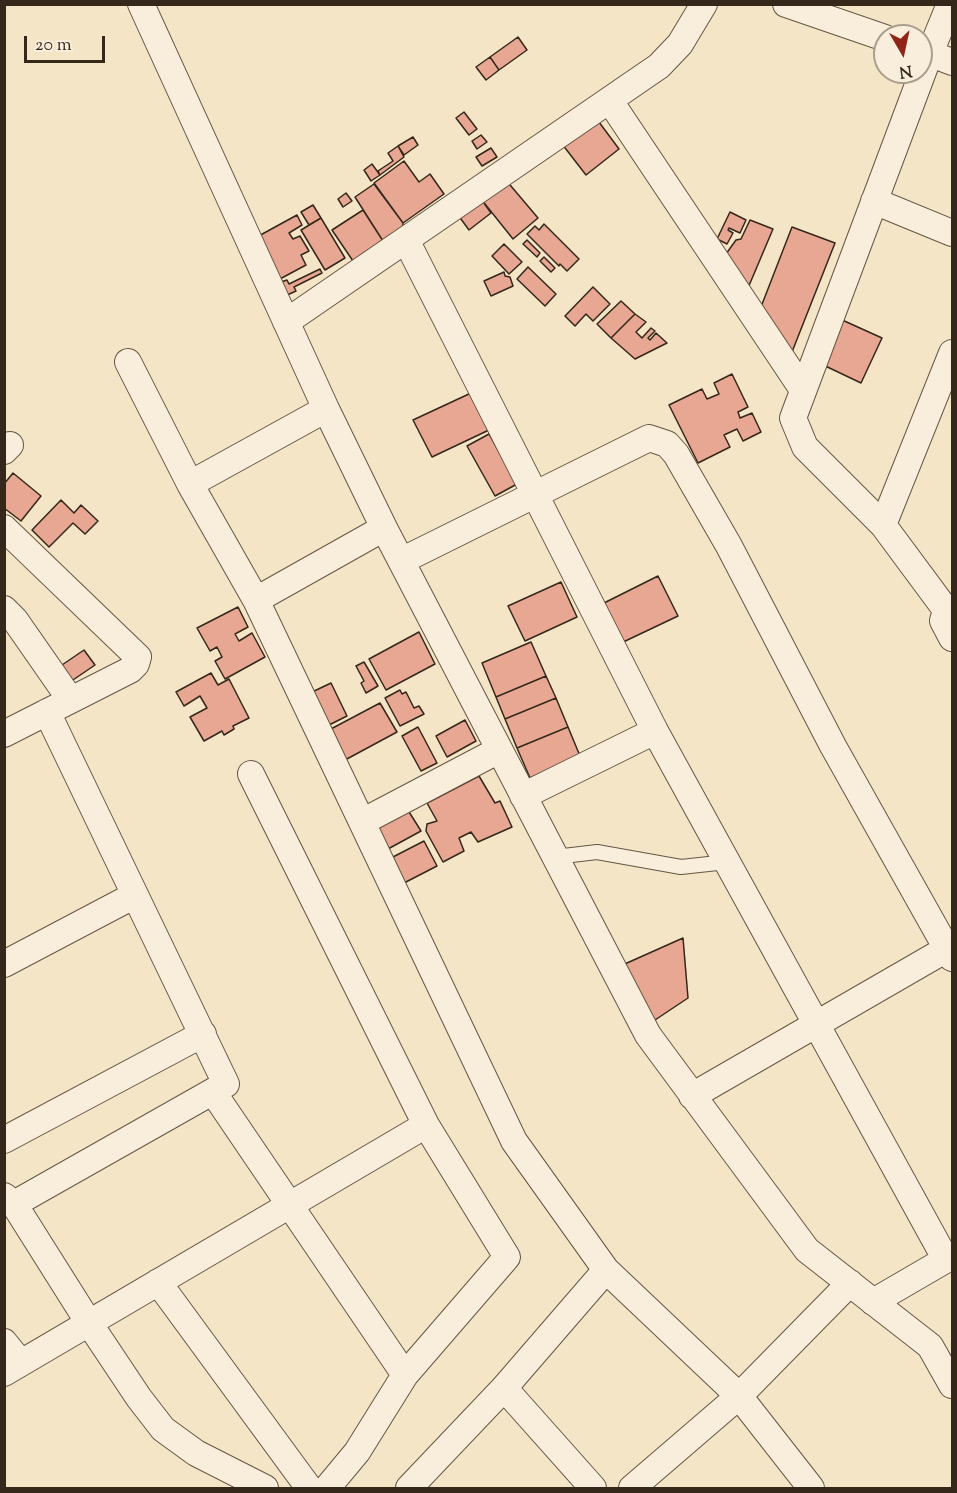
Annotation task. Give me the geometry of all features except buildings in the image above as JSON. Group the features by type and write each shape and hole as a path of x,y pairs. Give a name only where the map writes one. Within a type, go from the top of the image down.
{"street":[{"path":"141,4 326,409 384,528 403,560 648,1035 807,1250 873,1302 941,1346 952,1385"},
{"path":"286,322 659,66 680,45 704,4"},
{"path":"950,4 934,55 874,201 794,418 805,447 883,525 950,611 943,621 952,638"},
{"path":"794,6 873,34"},
{"path":"610,101 803,390"},
{"path":"874,201 952,233"},
{"path":"406,240 655,731 949,1258 873,1302"},
{"path":"883,525 952,353"},
{"path":"128,362 190,484 256,600 514,1141 606,1270 739,1396 811,1488"},
{"path":"190,484 326,409"},
{"path":"403,560 649,438 667,444 676,454 729,546 833,746 951,951 693,1096"},
{"path":"4,528 138,657 136,664 130,670 4,734"},
{"path":"256,600 384,528"},
{"path":"4,609 15,620 70,699"},
{"path":"47,712 226,1084 9,1200 139,1398 164,1429 196,1453 265,1488"},
{"path":"523,796 655,731"},
{"path":"362,822 499,750"},
{"path":"251,774 426,1125 507,1257 405,1375 357,1452 327,1488"},
{"path":"4,964 135,895"},
{"path":"4,1140 203,1034"},
{"path":"213,1092 288,1206 405,1375"},
{"path":"4,1342 13,1368 426,1125"},
{"path":"409,1488 504,1388 606,1270"},
{"path":"158,1282 309,1488"},
{"path":"632,1488 739,1396 850,1283"},
{"path":"504,1388 593,1488"}],"lane":[{"path":"555,857 597,852 681,867 727,862"}]}
